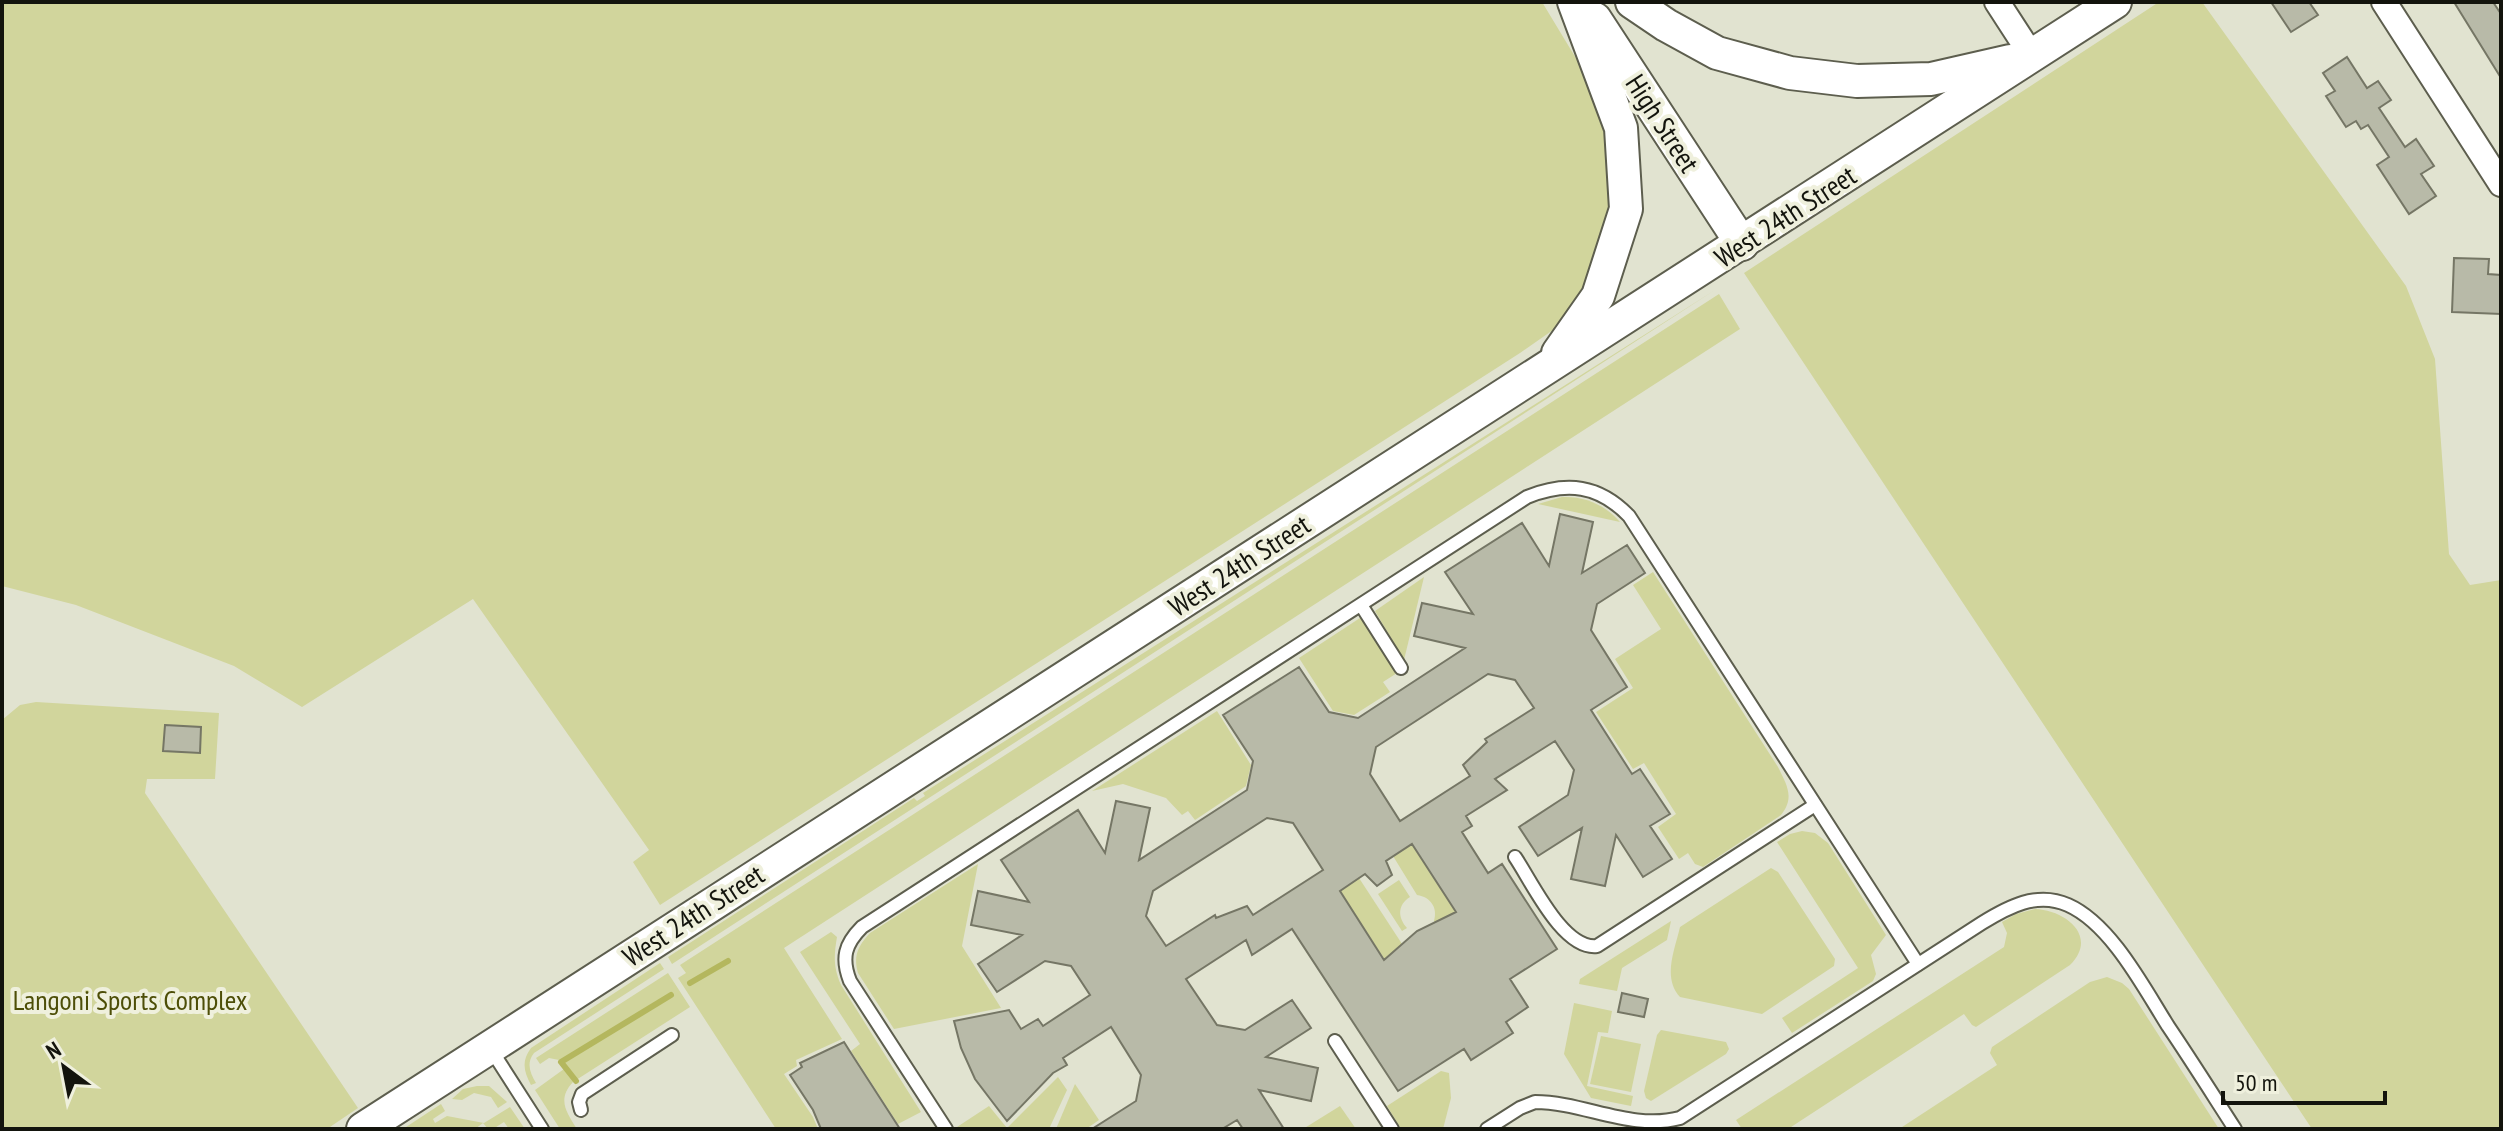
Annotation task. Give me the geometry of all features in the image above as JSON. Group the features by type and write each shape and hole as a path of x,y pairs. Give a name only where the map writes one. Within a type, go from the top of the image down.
{"street":[{"path":"1549,366 1598,296 1626,209 1621,128 1574,2"},
{"name":"High Street","path":"1584,2 1742,244"},
{"path":"1632,2 1717,53 1790,73 1857,81 1931,79 2032,56 1997,2"},
{"name":"West 24th Street","path":"363,1129 2115,2"},
{"path":"2384,2 2501,184"}],"lane":[{"path":"946,1129 850,981 844,957 852,937 862,927 1527,497 1560,487 1607,497 1629,516 1918,964"},
{"path":"1361,605 1401,668"},
{"path":"1515,857 1569,938 1589,947 1597,946 1815,805"},
{"path":"1487,1129 1535,1102 1642,1126 1667,1124 2012,906 2038,900 2066,904 2094,924 2128,963 2235,1129"},
{"path":"581,1110 579,1102 582,1094 672,1035"},
{"path":"1335,1041 1392,1129"},
{"path":"490,1048 542,1129"}],"green space":[{"path":"2,2 1542,2 1597,93 1607,127 1615,201 1589,285 1563,323 660,905 633,862 649,850 473,599 302,707 234,666 76,605 2,586"},
{"path":"2159,2 2202,2 2406,286 2435,359 2449,554 2470,585 2501,580 2501,1129 2312,1129 1744,273"},
{"path":"1715,290 672,964 668,957 914,798 917,801 925,796 923,793"},
{"path":"1719,294 1740,329 784,948 842,1039 796,1060 797,1066 784,1074 818,1129 776,1129 678,978 686,973 680,965"},
{"path":"1562,497 1594,503 1620,522 1538,504"},
{"path":"1653,572 1778,767 1788,791 1788,803 1781,815 1703,867 1695,864 1688,853 1679,859 1658,827 1676,814 1644,763 1633,769 1596,712 1633,688 1615,659 1661,629 1633,585"},
{"path":"1424,577 1404,660 1375,611"},
{"path":"1360,618 1397,673 1383,682 1390,692 1354,715 1333,711 1299,658"},
{"name":"Langoni Sports Complex","path":"36,702 219,713 215,779 147,779 145,793 358,1108 327,1129 2,1129 2,720 20,705"},
{"path":"1217,711 1251,765 1246,786 1195,820 1188,811 1182,815 1166,798 1123,784 1092,791"},
{"path":"1802,831 1815,833 1828,843 1886,935 1871,955 1876,974 1873,981 1792,1033 1782,1018 1858,968 1777,842"},
{"path":"1412,844 1457,914 1437,926 1432,904 1417,895 1393,856"},
{"path":"978,864 962,946 1001,1008 894,1029 858,973 856,956 860,947 870,933"},
{"path":"1771,868 1778,872 1835,959 1834,966 1762,1014 1680,997 1671,972 1680,927"},
{"path":"1359,878 1404,947 1385,960 1340,891"},
{"path":"1399,880 1410,897 1401,908 1402,920 1407,928 1402,931 1378,894"},
{"path":"2035,909 2057,914 2075,926 2081,944 2070,965 1976,1027 1964,1014 1788,1129 1742,1129 1736,1120 2004,947 2007,933 2002,922"},
{"path":"1671,921 1667,940 1622,968 1617,991 1579,984 1580,979"},
{"path":"831,932 837,937 835,961 841,985 921,1112 898,1124 851,1051 860,1044 800,952"},
{"path":"660,963 664,969 534,1053 530,1068 536,1083 531,1085 525,1066 531,1048"},
{"path":"668,973 690,1007 573,1082 564,1100 577,1129 560,1129 535,1090 564,1069 559,1060 549,1058 540,1064 536,1058"},
{"path":"2107,977 2129,989 2219,1129 1899,1129 1997,1065 1990,1053 1992,1047 2090,982"},
{"path":"1574,1003 1612,1011 1608,1033 1598,1032 1587,1086 1633,1096 1631,1106 1591,1098 1564,1054"},
{"path":"1661,1030 1726,1042 1729,1049 1726,1054 1651,1101 1644,1091 1657,1035"},
{"path":"1601,1036 1641,1044 1631,1092 1590,1084"},
{"path":"1441,1071 1449,1073 1451,1098 1443,1129 1401,1129 1387,1106"},
{"path":"1058,1077 1067,1090 1049,1129 957,1127 989,1106 1007,1128"},
{"path":"1075,1084 1099,1120 1086,1129 1056,1129"},
{"path":"489,1086 507,1102 498,1108 491,1097 474,1093 462,1100 452,1099 463,1089"},
{"path":"441,1104 445,1111 433,1119 435,1123 447,1116 484,1123 510,1107 525,1129 509,1129 504,1122 493,1129 488,1129 483,1123 475,1129 403,1129"},
{"path":"1340,1106 1356,1129 1303,1129"}],"building":[{"path":"2271,2 2309,2 2318,15 2291,32"},
{"path":"2454,2 2493,2 2501,14 2501,78"},
{"path":"2347,57 2367,88 2378,81 2391,100 2379,108 2405,147 2416,139 2434,166 2421,174 2436,196 2409,214 2377,165 2389,157 2368,125 2361,129 2356,121 2346,127 2326,96 2335,91 2323,73"},
{"path":"2454,258 2489,259 2488,274 2501,275 2501,314 2452,312"},
{"path":"1560,514 1593,522 1582,573 1627,545 1645,573 1597,604 1591,630 1627,687 1591,710 1632,774 1640,769 1670,814 1650,826 1672,859 1643,877 1616,835 1605,886 1571,879 1582,828 1538,856 1519,827 1568,795 1574,770 1555,741 1495,779 1507,790 1466,816 1472,826 1462,832 1488,873 1502,864 1557,949 1510,979 1528,1007 1506,1022 1513,1033 1471,1060 1464,1049 1398,1091 1292,929 1252,955 1246,940 1186,979 1217,1025 1245,1030 1292,1000 1311,1028 1266,1057 1318,1068 1311,1101 1259,1090 1284,1129 1243,1129 1237,1120 1222,1129 1092,1129 1136,1101 1141,1075 1111,1027 1063,1058 1067,1065 1053,1073 1007,1121 975,1079 961,1048 954,1021 1009,1010 1021,1029 1038,1019 1043,1026 1090,995 1071,966 1045,961 997,992 978,964 1022,935 971,925 978,891 1029,902 1001,860 1078,810 1105,853 1116,801 1150,808 1139,860 1247,790 1253,761 1223,715 1299,667 1329,712 1358,718 1465,648 1414,636 1422,603 1473,614 1445,572 1522,523 1549,566","holes":["1488,674 1515,680 1534,708 1485,739 1487,742 1463,765 1470,776 1400,821 1370,774 1376,747","1267,818 1293,823 1323,870 1253,915 1247,906 1216,918 1215,915 1166,946 1146,916 1153,891","1412,844 1456,912 1417,931 1384,960 1340,891 1365,874 1377,886 1392,875 1386,861"]},
{"path":"165,725 201,727 200,753 163,751"},
{"path":"1622,993 1648,999 1644,1017 1618,1012"},
{"path":"844,1042 900,1129 821,1129 813,1110 790,1075 802,1067 800,1063"}],"waterway":[{"path":"690,983 728,961"},
{"path":"576,1081 561,1062 671,995"}]}
